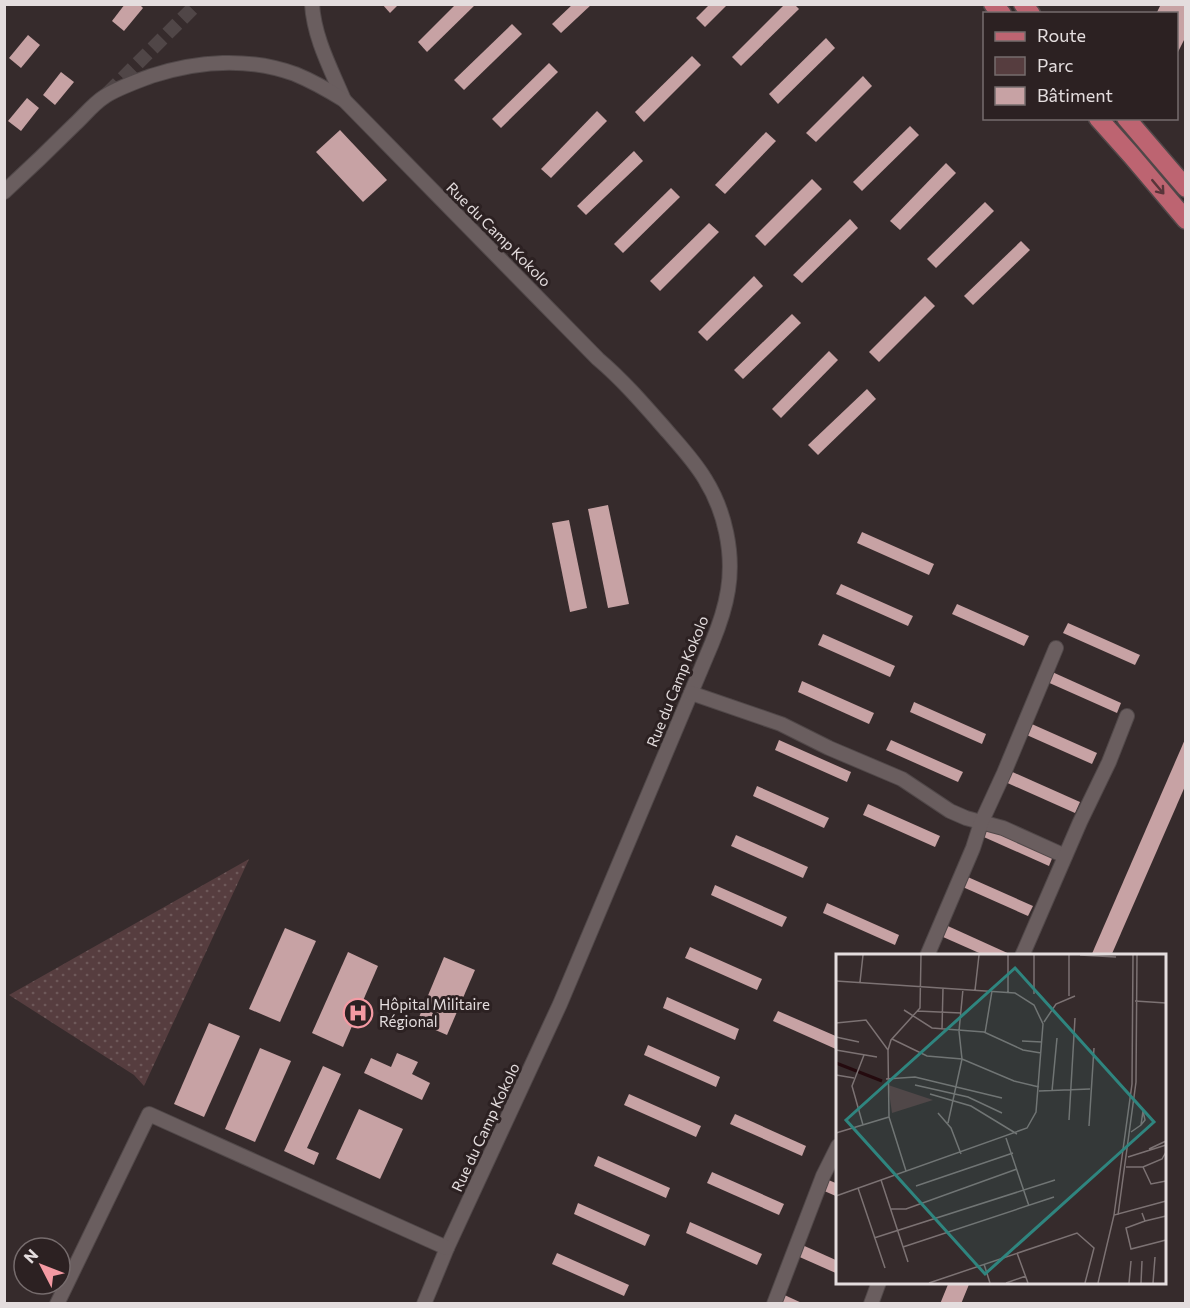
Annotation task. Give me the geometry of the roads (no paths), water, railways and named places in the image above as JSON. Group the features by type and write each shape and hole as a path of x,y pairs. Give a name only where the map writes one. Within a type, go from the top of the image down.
{"main road":[{"path":"1100,120 1185,220"},
{"path":"1128,120 1185,188"}],"street":[{"name":"Rue du Camp Kokolo","path":"312,4 316,32 344,100"},
{"name":"Rue du Camp Kokolo","path":"4,192 105,96 168,70 211,63 250,64 294,74 312,82 344,100 598,359 614,372 696,465 707,481 721,514 727,537 728,589 712,644 560,1004 447,1248 424,1304"},
{"path":"928,954 1056,648"},
{"path":"691,693 781,724 829,748 902,779 950,811 981,823 1003,828 1065,856"},
{"path":"1023,954 1109,762 1127,716"},
{"path":"57,1304 149,1114 447,1248"},
{"path":"774,1304 836,1148"},
{"path":"872,1304 878,1284"}],"tunnel":[{"path":"108,93 197,4"}],"place":[{"name":"Hôpital Militaire Régional","path":"358,1013"}]}
